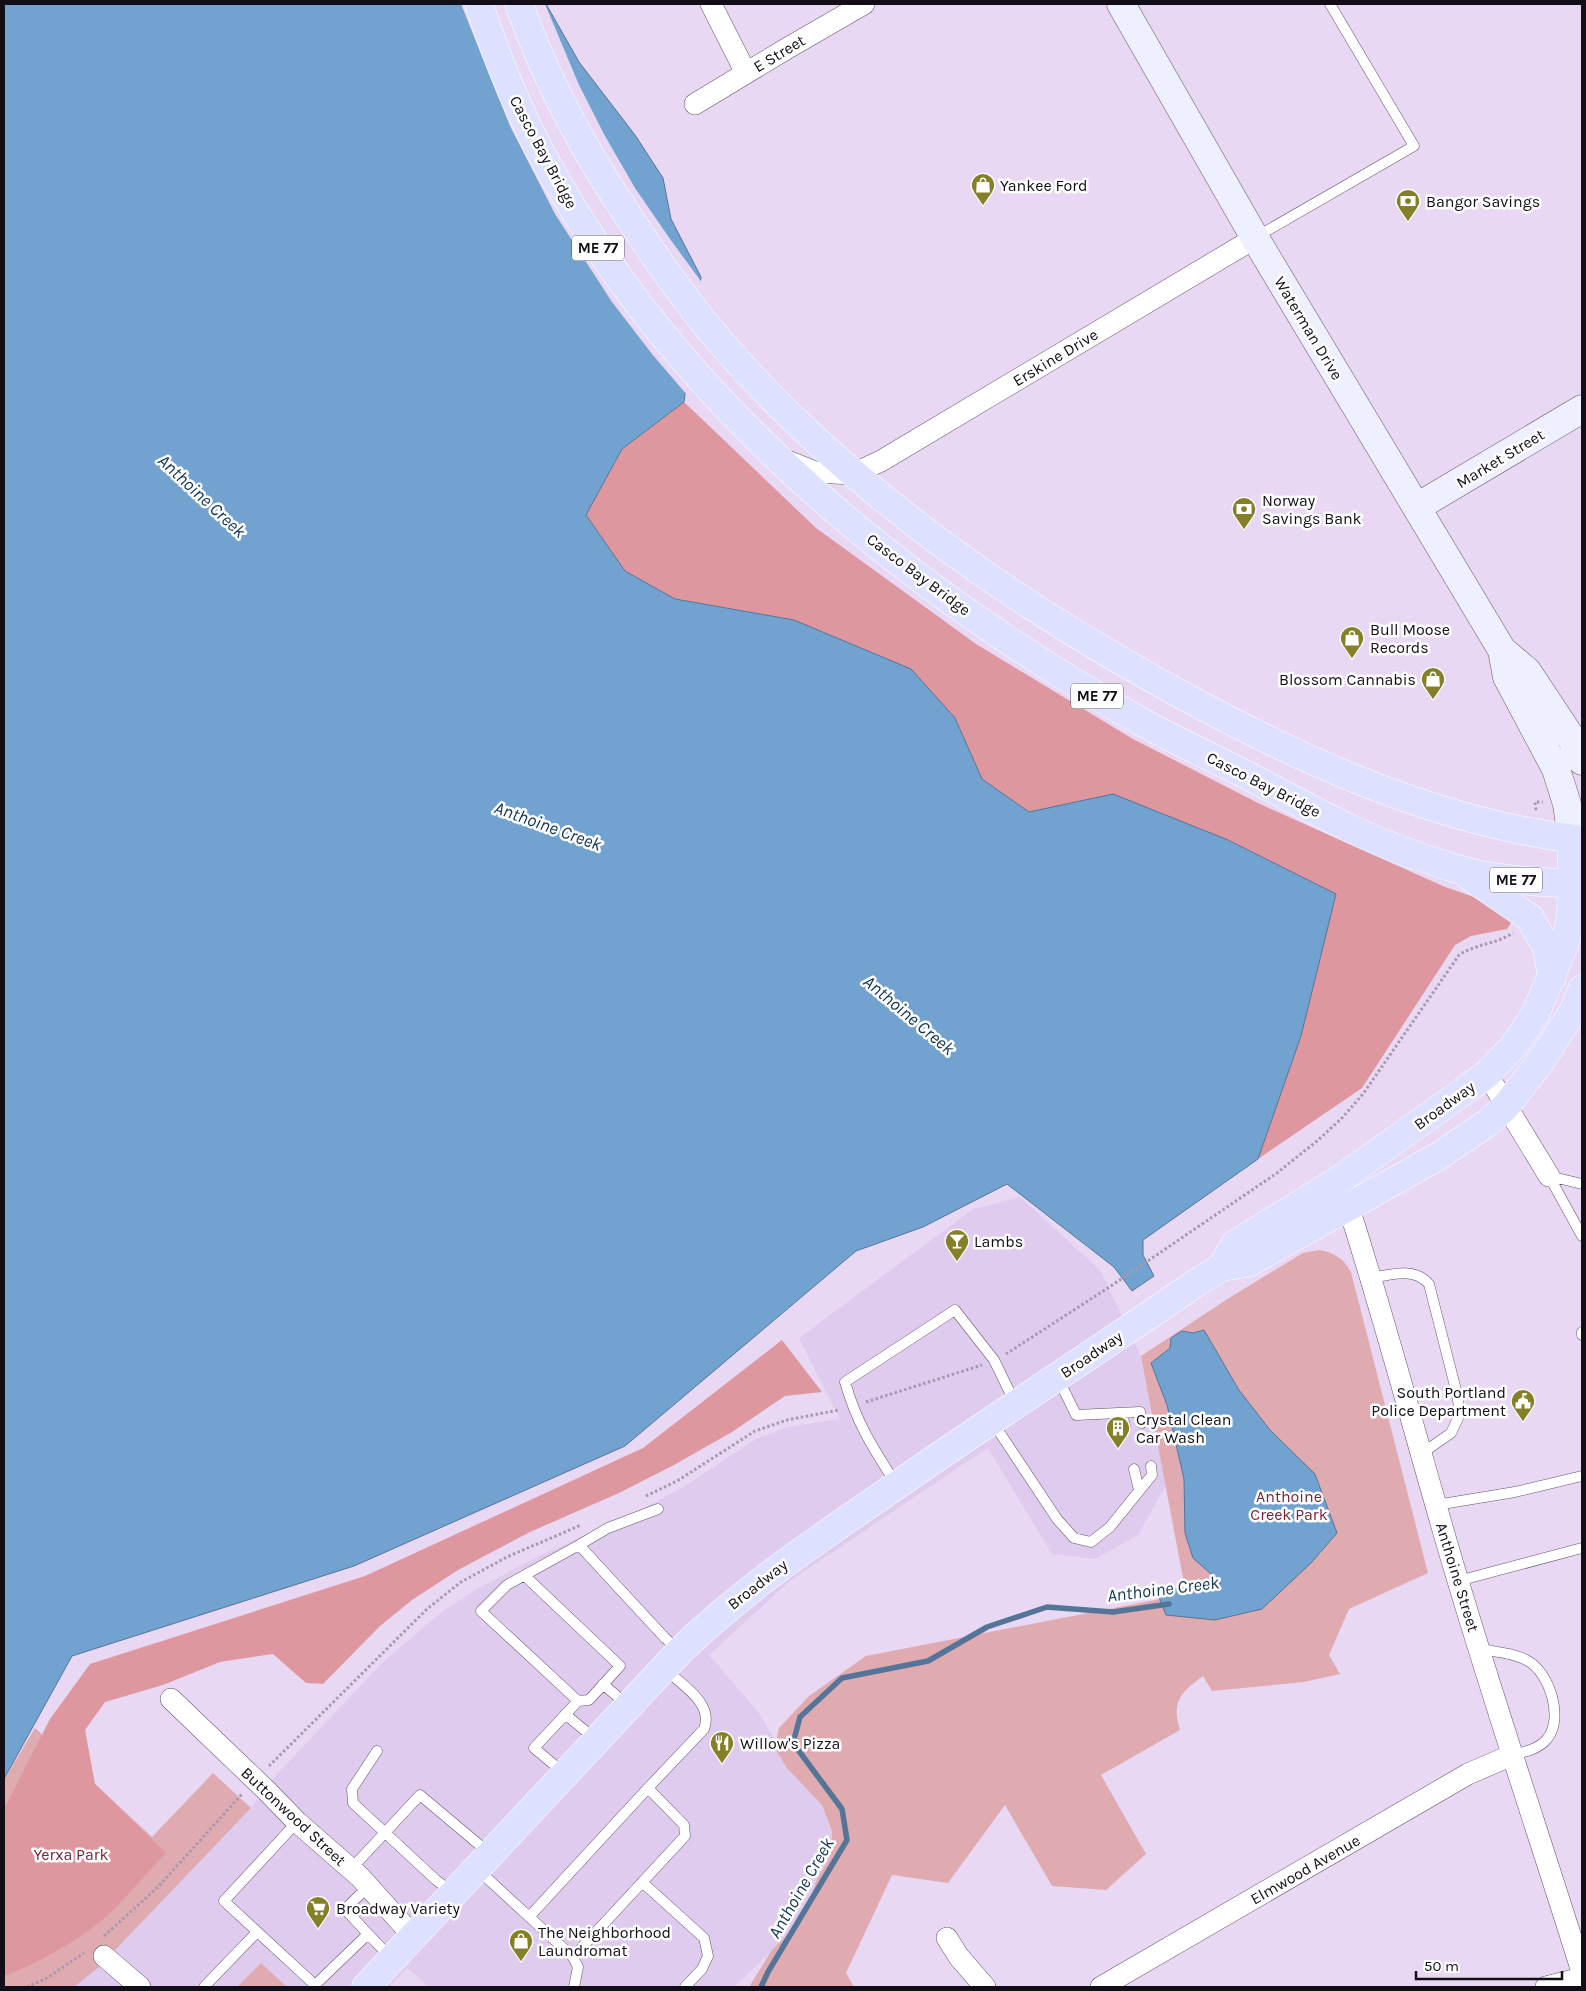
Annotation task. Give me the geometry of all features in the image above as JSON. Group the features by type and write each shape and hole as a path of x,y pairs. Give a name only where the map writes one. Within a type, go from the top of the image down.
{"main road":[{"name":"Casco Bay Bridge","path":"479,4 514,95 550,170 602,255 681,358 773,455 806,486 873,541 934,587 1016,644 1099,696 1152,727 1346,827 1381,843 1460,870 1515,880 1577,884"},
{"name":"ME 77","path":"519,4 558,96 604,179 655,258 731,355 802,429 853,474 919,527 1076,634 1218,715 1290,750 1353,777 1435,808 1491,824 1577,839"},
{"name":"Waterman Drive","path":"1577,839 1577,884"},
{"path":"1460,870 1502,896 1530,918 1547,948 1552,978"},
{"name":"Broadway","path":"366,1987 628,1706 731,1603 779,1567 897,1485 1222,1266 1235,1244 1339,1180 1487,1074 1513,1046 1535,1015 1552,978 1565,942 1577,884"},
{"name":"Broadway","path":"1222,1266 1248,1263 1437,1157 1488,1122 1506,1106 1538,1065 1574,1010 1582,989"}],"street":[{"path":"711,4 746,73"},
{"name":"E Street","path":"695,104 864,4"},
{"name":"Waterman Drive","path":"1121,4 1255,238 1502,650 1527,671 1572,739 1582,761"},
{"name":"Erskine Drive","path":"853,474 881,461 1255,238"},
{"name":"Market Street","path":"1417,507 1582,409"},
{"path":"773,455 815,472 853,474"},
{"name":"Waterman Drive","path":"1502,650 1507,677 1556,769 1577,839"},
{"path":"1487,1074 1548,1176"},
{"name":"Anthoine Street","path":"1339,1180 1372,1278 1458,1581 1582,1972"},
{"name":"Buttonwood Street","path":"171,1699 297,1822 369,1886 414,1937"},
{"name":"Elmwood Avenue","path":"1101,1987 1468,1774 1512,1755"},
{"path":"948,1938 959,1957 985,1987"},
{"path":"96,1950 140,1987"},
{"path":"1546,1987 1582,1978"}],"lane":[{"path":"1255,238 1414,146 1330,4"},
{"path":"1548,1176 1582,1184"},
{"path":"1548,1176 1582,1236"},
{"path":"1372,1278 1394,1274 1411,1274 1424,1278 1429,1284 1457,1394 1460,1414 1451,1433 1421,1454"},
{"path":"897,1485 864,1434 852,1407 845,1382 955,1310 994,1360 1016,1404"},
{"path":"1057,1376 1076,1415 1140,1412 1142,1424"},
{"path":"1122,1413 1125,1426"},
{"path":"992,1420 1057,1519 1074,1538 1091,1542 1110,1527 1152,1475 1151,1466"},
{"path":"1134,1469 1139,1490"},
{"path":"1436,1505 1507,1494 1582,1476"},
{"path":"578,1701 481,1611 507,1585 608,1528 658,1509"},
{"path":"529,1917 704,1729 707,1722 706,1711 672,1660 665,1638 579,1546"},
{"path":"1458,1581 1582,1548"},
{"path":"525,1576 620,1666 589,1700 578,1701 534,1748 565,1774"},
{"path":"1480,1649 1516,1655 1530,1662 1541,1672 1551,1690 1555,1718 1549,1738 1543,1743 1512,1755"},
{"path":"603,1684 628,1706"},
{"path":"566,1714 596,1740"},
{"path":"377,1751 352,1789 353,1803 436,1880 453,1892"},
{"path":"573,1957 685,1836 684,1825 648,1788"},
{"path":"351,1869 420,1795 483,1861 529,1917 573,1957 578,1967 574,1987"},
{"path":"297,1822 224,1901 316,1986 368,1934"},
{"path":"642,1882 704,1938 708,1956 702,1969 685,1987"},
{"path":"369,1886 345,1909 392,1959"},
{"path":"204,1987 257,1932"}],"path":[{"path":"1002,1356 1019,1347 1114,1284 1277,1173 1317,1141 1342,1118 1363,1094 1459,955 1470,948 1502,940 1515,932"},
{"path":"871,1401 982,1364"},
{"path":"642,1498 677,1481 755,1430 787,1420 840,1409"},
{"path":"27,1987 47,1978 96,1950 158,1887 255,1780 434,1603 461,1582 507,1557 584,1524"}],"shaded area":[{"path":"1020,1197 1100,1270 1141,1356 1166,1485 1138,1535 1095,1559 1052,1554 988,1448 791,1580 709,1655 759,1713 776,1742 777,1752 822,1805 832,1831 833,1840 829,1859 817,1879 800,1922 734,1987 429,1987 407,1968 389,1987 74,1987 98,1968 251,1808 278,1773 384,1661 443,1611 475,1590 539,1556 626,1517 682,1488 756,1439 787,1427 840,1419 799,1338 973,1209"}],"green space":[{"path":"684,402 816,528 976,644 1133,739 1260,804 1445,887 1477,898 1512,921 1507,929 1471,936 1455,945 1362,1088 1258,1159 1301,1036 1335,894 1228,840 1113,795 1029,812 982,779 955,718 794,620 675,599 625,571 586,515 622,449"},
{"name":"Anthoine Creek Park","path":"1319,1250 1329,1252 1338,1257 1351,1272 1428,1573 1349,1609 1329,1655 1340,1674 1304,1682 1212,1691 1203,1676 1189,1687 1180,1698 1178,1705 1177,1712 1180,1730 1101,1775 1146,1854 1106,1890 1052,1886 1005,1805 948,1883 892,1875 846,1973 854,1987 749,1987 772,1950 800,1922 817,1879 832,1850 832,1831 822,1805 787,1768 777,1752 776,1742 779,1728 809,1696 866,1656 1186,1594 1141,1356 1229,1298 1303,1253"},
{"path":"782,1340 822,1392 785,1396 732,1432 674,1465 619,1493 530,1532 458,1570 412,1600 380,1626 323,1684 306,1683 273,1654 220,1662 163,1685 105,1702 85,1730 95,1784 166,1853 114,1910 95,1926 44,1958 4,1976 4,1809 50,1719 90,1664 365,1576 643,1448"},
{"name":"Yerxa Park","path":"35,1728 152,1837 213,1773 251,1808 98,1968 74,1987 4,1987 4,1780"},
{"path":"261,1963 287,1987 237,1987"}],"water":[{"path":"4,4 546,4 579,62 635,135 663,178 671,219 701,277 684,402 622,449 586,515 625,571 675,599 794,620 911,669 955,718 982,779 1029,812 1113,794 1228,840 1336,894 1301,1036 1258,1159 1143,1240 1143,1255 1154,1276 1132,1291 1114,1267 1007,1184 923,1227 856,1251 625,1446 354,1566 72,1656 4,1779"},
{"path":"1204,1330 1239,1390 1270,1430 1315,1474 1337,1533 1311,1563 1262,1609 1215,1620 1166,1615 1156,1590 1180,1588 1210,1589 1221,1583 1193,1558 1185,1533 1184,1479 1167,1405 1151,1363 1170,1348 1171,1338 1182,1331 1193,1333"}],"pier":[{"path":"461,4 545,4 579,85 605,136 635,188 703,284 687,395 652,354 612,302 555,214 510,126"}],"waterway":[{"name":"Anthoine Creek","path":"761,1987 768,1972 847,1840 842,1809 793,1743 800,1717 842,1678 928,1661 987,1627 1047,1607 1113,1612 1169,1604"}],"place":[{"name":"Yankee Ford","path":"983,206"},
{"name":"Bangor Savings","path":"1408,222"},
{"name":"Norway Savings Bank","path":"1244,530"},
{"name":"Bull Moose Records","path":"1352,659"},
{"name":"Blossom Cannabis","path":"1433,700"},
{"name":"Lambs","path":"957,1262"},
{"name":"South Portland Police Department","path":"1523,1422"},
{"name":"Crystal Clean Car Wash","path":"1118,1449"},
{"name":"Willow's Pizza","path":"722,1764"},
{"name":"Broadway Variety","path":"318,1929"},
{"name":"The Neighborhood Laundromat","path":"521,1962"}]}
